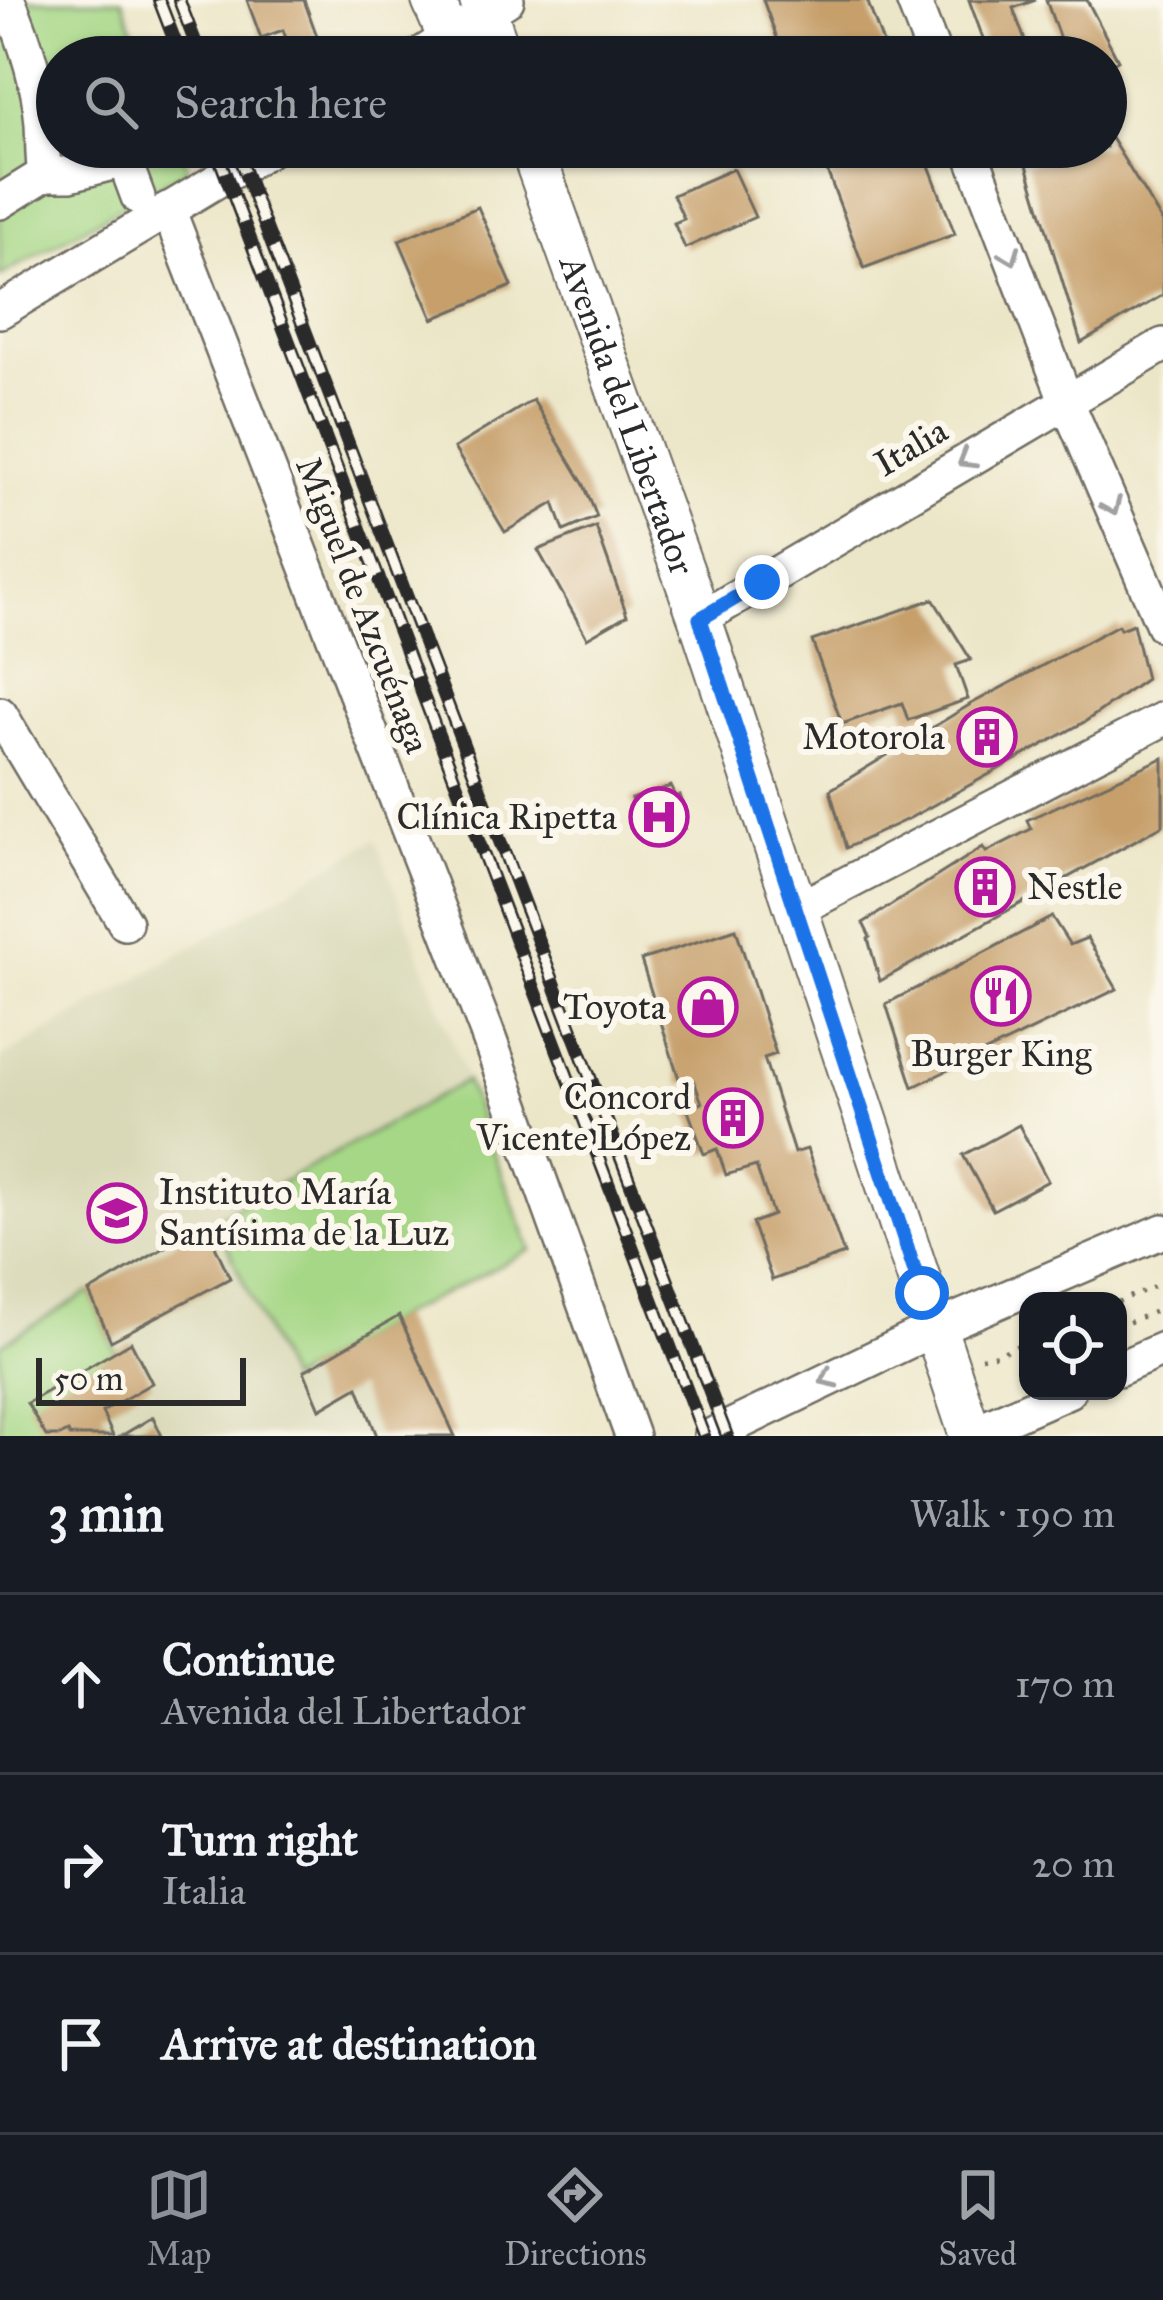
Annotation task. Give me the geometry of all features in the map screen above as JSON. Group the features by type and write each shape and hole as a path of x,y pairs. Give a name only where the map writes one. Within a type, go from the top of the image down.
{"main road":[{"path":"491,4 497,36"},
{"name":"Avenida del Libertador","path":"539,168 700,619 970,1435"}],"street":[{"path":"8,0 36,93"},
{"path":"913,0 927,36"},
{"path":"433,31 491,4"},
{"path":"44,168 45,174"},
{"path":"0,202 45,174 93,168"},
{"path":"126,168 153,203"},
{"path":"0,311 153,203 228,168"},
{"path":"977,168 1066,400 1163,625"},
{"name":"Miguel de Azcuénaga","path":"153,203 486,1030 632,1436"},
{"name":"Italia","path":"700,619 1163,345"},
{"path":"0,714 125,923"},
{"path":"796,910 1163,719"},
{"path":"711,1436 940,1347 1163,1231"},
{"path":"1127,1365 1163,1349"},
{"path":"970,1435 1048,1400"}],"path":[{"path":"1127,1298 1163,1283"},
{"path":"1127,1323 1163,1308"},
{"path":"940,1347 998,1354 1019,1345"}],"shaded area":[{"path":"376,839 531,1250 399,1316 455,1436 46,1436 0,1357 0,1059"}],"green space":[{"path":"0,0 122,0 136,36 36,36 36,168 188,169 0,276"},
{"path":"466,1081 531,1250 399,1316 288,1381 215,1219"},
{"path":"89,1292 116,1352 46,1436 0,1436 0,1345"}],"building":[{"path":"247,0 304,0 317,36 285,36 283,30 260,36"},
{"path":"763,0 867,0 880,36 776,36"},
{"path":"969,0 1036,0 1013,8 1023,36 982,36"},
{"path":"1046,0 1087,0 1106,36 1059,36"},
{"path":"1127,164 1163,223 1163,295 1081,343 1028,168 1127,168"},
{"path":"826,168 930,168 955,234 864,268"},
{"path":"733,169 755,217 685,248 674,223 684,219 673,195"},
{"path":"478,207 512,286 433,319 399,240"},
{"path":"533,400 584,485 597,517 564,531 554,503 505,532 454,448"},
{"path":"596,527 627,615 587,638 538,550"},
{"path":"933,599 971,660 956,665 968,699 908,720 902,703 842,724 812,641"},
{"name":"Motorola","path":"1133,624 1146,679 1086,721 846,848 830,790 971,704 1118,625 1120,629"},
{"name":"Nestle","path":"1163,758 1163,825 880,981 863,923 983,847 986,852 1031,829 1027,820"},
{"name":"Clínica Ripetta","path":"671,786 685,810 679,811 685,828 656,838 651,823 641,827 631,799"},
{"name":"Burger King","path":"1052,917 1070,945 1087,938 1117,989 913,1087 886,1004"},
{"path":"736,929 776,1054 764,1058 794,1153 807,1149 844,1254 772,1280 752,1223 773,1215 756,1166 726,1175 717,1149 704,1154 687,1108 702,1103 694,1081 681,1085 641,960"},
{"path":"1019,1125 1048,1181 993,1210 963,1155"},
{"path":"205,1224 230,1278 111,1341 89,1292"},
{"path":"399,1316 455,1436 377,1436 358,1387 320,1409 304,1371"},
{"path":"131,1342 152,1383 102,1412 113,1436 70,1436 68,1432 46,1436 27,1403"},
{"path":"153,1417 162,1436 121,1436"}],"railway":[{"path":"159,0 173,36"},
{"path":"179,0 193,36"},
{"path":"223,168 704,1436"},
{"path":"243,168 727,1436"}],"place":[{"name":"Motorola","path":"987,737"},
{"name":"Clínica Ripetta","path":"659,817"},
{"name":"Nestle","path":"985,887"},
{"name":"Burger King","path":"1001,996"},
{"name":"Toyota","path":"708,1007"},
{"name":"Concord Vicente López","path":"733,1118"},
{"name":"Instituto María Santísima de la Luz","path":"117,1213"}],"route":[{"path":"762,582 700,619 922,1293"}]}
